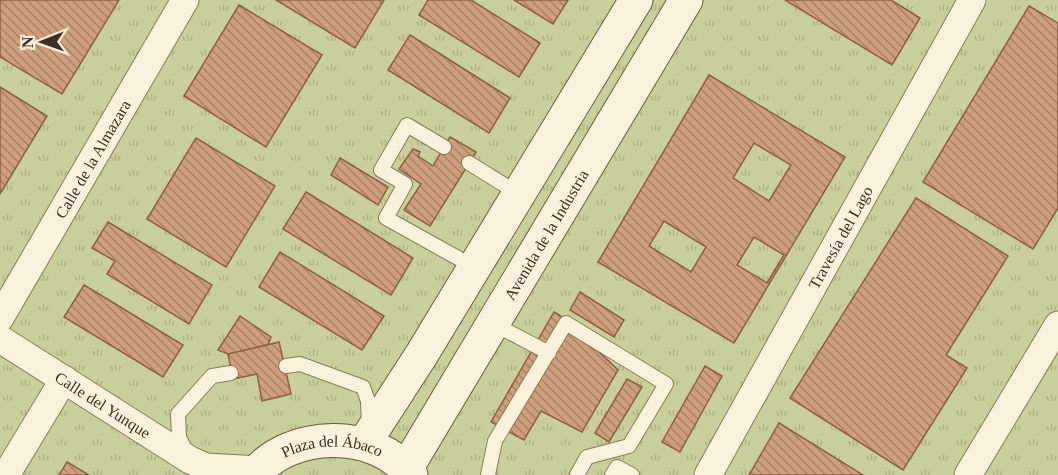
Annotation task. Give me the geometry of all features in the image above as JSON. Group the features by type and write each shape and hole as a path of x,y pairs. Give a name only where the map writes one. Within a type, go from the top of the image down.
{"street":[{"name":"Calle de la Almazara","path":"0,318 185,0"},
{"path":"364,440 474,267 636,0"},
{"name":"Avenida de la Industria","path":"409,472 492,322 686,0"},
{"name":"Travesía del Lago","path":"708,475 972,0"},
{"path":"968,475 1058,325"},
{"name":"Calle del Yunque","path":"0,339 202,467 256,472"},
{"path":"6,475 64,379"},
{"name":"Plaza del Ábaco","path":"256,472 288,449 323,440 364,440 409,472"}],"lane":[{"path":"444,147 407,124 381,170 411,188 386,218 474,267"},
{"path":"469,163 519,194"},
{"path":"492,322 549,353"},
{"path":"488,475 495,441 566,323 666,384 629,446 587,457 578,475"},
{"path":"286,366 300,363 363,387 368,401 364,440"},
{"path":"202,467 179,437 177,414 212,376 231,373"},
{"path":"612,475 617,467 632,475"}],"green space":[{"path":"0,0 1058,0 1058,475 0,475"}],"building":[{"path":"0,0 119,0 62,94 0,57"},
{"path":"276,0 384,0 355,48"},
{"path":"428,0 471,0 540,43 519,77 419,15"},
{"path":"514,0 568,0 553,24"},
{"path":"785,0 891,0 920,18 892,65"},
{"path":"239,5 322,55 266,147 184,96"},
{"path":"1029,6 1058,23 1058,208 1033,249 923,182"},
{"path":"410,35 510,98 489,133 388,70"},
{"path":"709,75 845,157 734,343 598,262","holes":["754,143 791,165 769,201 733,178","664,221 706,247 691,272 649,246","754,237 784,255 767,283 737,265"]},
{"path":"0,87 47,116 0,194"},
{"path":"450,137 476,152 430,226 404,210 421,184 399,169 413,149 420,152 418,156 433,166"},
{"path":"196,138 275,186 226,267 147,219"},
{"path":"340,158 388,187 378,205 331,175"},
{"path":"306,192 413,258 391,295 283,229"},
{"path":"916,198 1008,256 946,355 967,368 903,470 790,398"},
{"path":"108,222 212,285 189,324 107,274 115,261 92,248"},
{"path":"280,252 384,316 362,350 259,287"},
{"path":"84,285 183,345 163,377 64,317"},
{"path":"580,292 624,320 614,337 570,310"},
{"path":"554,312 587,332 582,341 598,351 618,370 582,432 541,411 524,440 491,422"},
{"path":"240,316 271,337 267,347 228,354 218,350"},
{"path":"279,342 291,394 262,401 257,374 233,379 228,354"},
{"path":"705,366 722,376 680,452 662,442"},
{"path":"627,379 642,387 609,442 595,433"},
{"path":"779,423 863,475 749,475"},
{"path":"67,462 89,475 59,475"}]}
